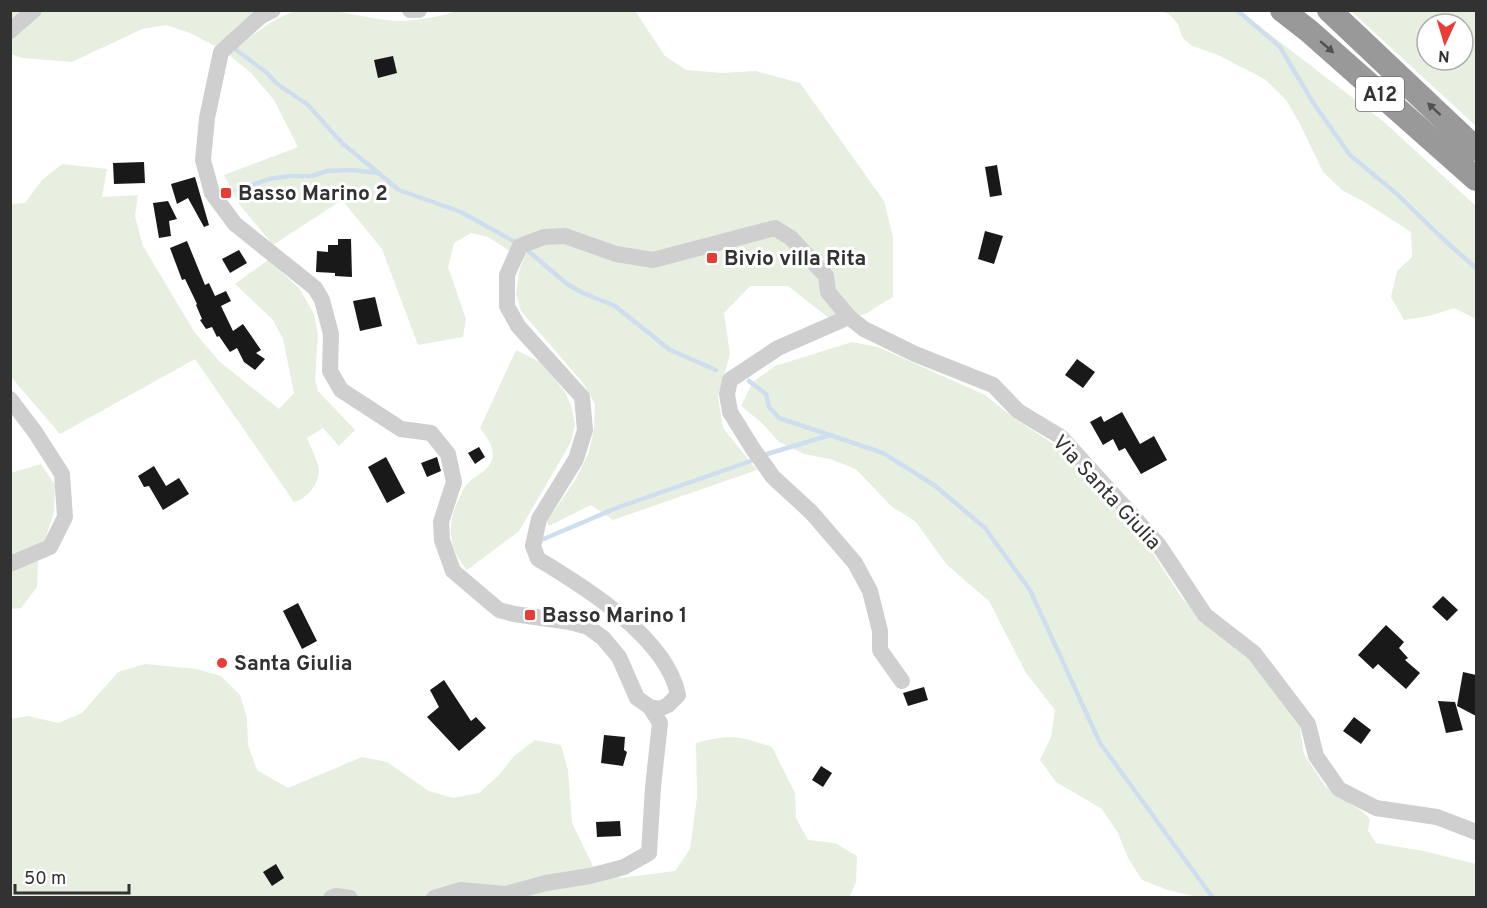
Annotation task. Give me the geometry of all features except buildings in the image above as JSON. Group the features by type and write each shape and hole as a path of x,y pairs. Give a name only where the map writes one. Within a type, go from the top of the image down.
{"highway":[{"name":"A12","path":"1282,10 1309,31 1476,179"},
{"name":"A12","path":"1329,10 1476,148"}],"street":[{"path":"10,31 34,10"},
{"path":"273,10 261,16 221,52 207,118 203,160 212,193 235,224 315,288 322,300 331,334 330,371 341,390 401,429 431,433 448,454 454,482 441,522 442,540 453,571 499,610 570,622 588,627 603,638 618,657 637,698 650,707 660,723 649,853 624,867 505,894 461,890 434,897"},
{"path":"410,10 419,10"},
{"name":"Via Santa Giulia","path":"650,707 659,709 668,705 678,695 675,679 644,638 586,588 538,559 533,546 539,519 576,459 585,430 582,397 518,326 507,306 507,275 520,246 543,237 565,236 616,254 653,260 775,228 791,238 826,276 828,292 849,317 864,329 915,354 993,385 1018,411 1061,437 1158,544 1205,615 1254,653 1308,724 1316,756 1339,789 1376,808 1437,817 1476,832"},
{"path":"849,317 778,348 730,380 727,394 730,412 773,477 812,513 855,563 870,591 880,631 880,650 902,681"},
{"path":"10,399 62,474 65,517 50,547 10,564"},
{"path":"331,897 350,897"}],"shaded area":[{"path":"300,10 324,10 404,21 459,10 635,11 665,56 686,70 722,73 756,71 800,83 884,201 893,237 893,297 865,314 834,322 788,286 750,286 724,313 730,354 718,396 723,428 757,470 613,520 591,505 549,526 547,521 577,477 589,452 594,429 595,404 583,383 521,311 516,294 523,260 488,237 471,233 454,243 448,267 466,319 463,337 418,345 382,249 342,200 273,245 239,204 224,175 298,147 274,100 251,73 229,55 266,26"},
{"path":"10,11 259,11 215,46 190,33 166,25 142,29 72,62 22,58 11,54"},
{"path":"1161,11 1240,11 1384,122 1476,206 1476,319 1454,308 1429,316 1404,320 1391,297 1397,271 1412,257 1411,232 1342,190 1323,172 1286,100 1266,80 1218,55 1192,46 1182,37 1178,24 1169,14"},
{"path":"1351,11 1476,11 1476,126 1417,72 1475,72 1475,12 1415,12 1415,70"},
{"path":"62,164 107,169 102,197 138,195 135,216 143,246 195,333 220,362 279,409 294,393 283,339 273,320 235,284 268,260 299,288 314,314 318,335 315,379 318,391 355,430 339,446 323,428 307,438 319,470 315,485 303,498 294,502 195,359 60,434 12,378 10,204 25,203 42,180"},
{"path":"852,342 878,347 985,395 1015,419 1060,448 1150,549 1182,598 1258,668 1300,727 1304,754 1325,786 1370,819 1368,831 1376,843 1423,851 1476,864 1476,897 1197,897 1168,890 1142,880 1128,858 1118,833 1102,809 1056,782 1040,760 1051,737 1055,710 1026,673 989,601 947,565 915,521 892,507 856,469 830,459 804,454 779,442 761,422 741,406 753,382 775,366"},
{"path":"516,350 542,363 565,392 572,408 575,425 570,444 519,531 467,570 456,554 451,537 454,510 466,486 487,469 493,457 492,448 480,428"},
{"path":"41,464 55,485 54,512 38,561 37,587 21,608 11,609 11,473"},
{"path":"145,664 197,669 221,676 240,695 247,718 248,745 257,770 288,788 362,757 387,762 429,791 453,798 479,793 498,776 514,756 535,740 561,745 568,770 572,823 595,870 621,878 675,871 690,849 697,797 696,743 726,737 761,743 772,747 795,793 796,818 808,840 835,843 857,856 856,882 849,898 11,898 11,719 28,716 58,723 82,713 118,672"}],"waterway":[{"path":"1237,10 1280,47 1314,104 1350,155 1397,194 1476,268"},
{"path":"235,49 267,73 277,84 307,104 342,143 399,190 461,212 515,242"},
{"path":"238,190 269,179 312,176 327,171 352,170 379,173"},
{"path":"527,250 567,284 615,306 670,350 716,370"},
{"path":"749,381 766,394 769,407 779,418 883,453 934,485 985,528 1030,590 1100,743 1213,898"},
{"path":"767,454 827,436"},
{"path":"539,541 619,507 751,461"}],"place":[{"name":"Basso Marino 2","path":"226,193"},
{"name":"Bivio villa Rita","path":"712,258"},
{"name":"Basso Marino 1","path":"530,615"},
{"name":"Santa Giulia","path":"222,663"}]}
